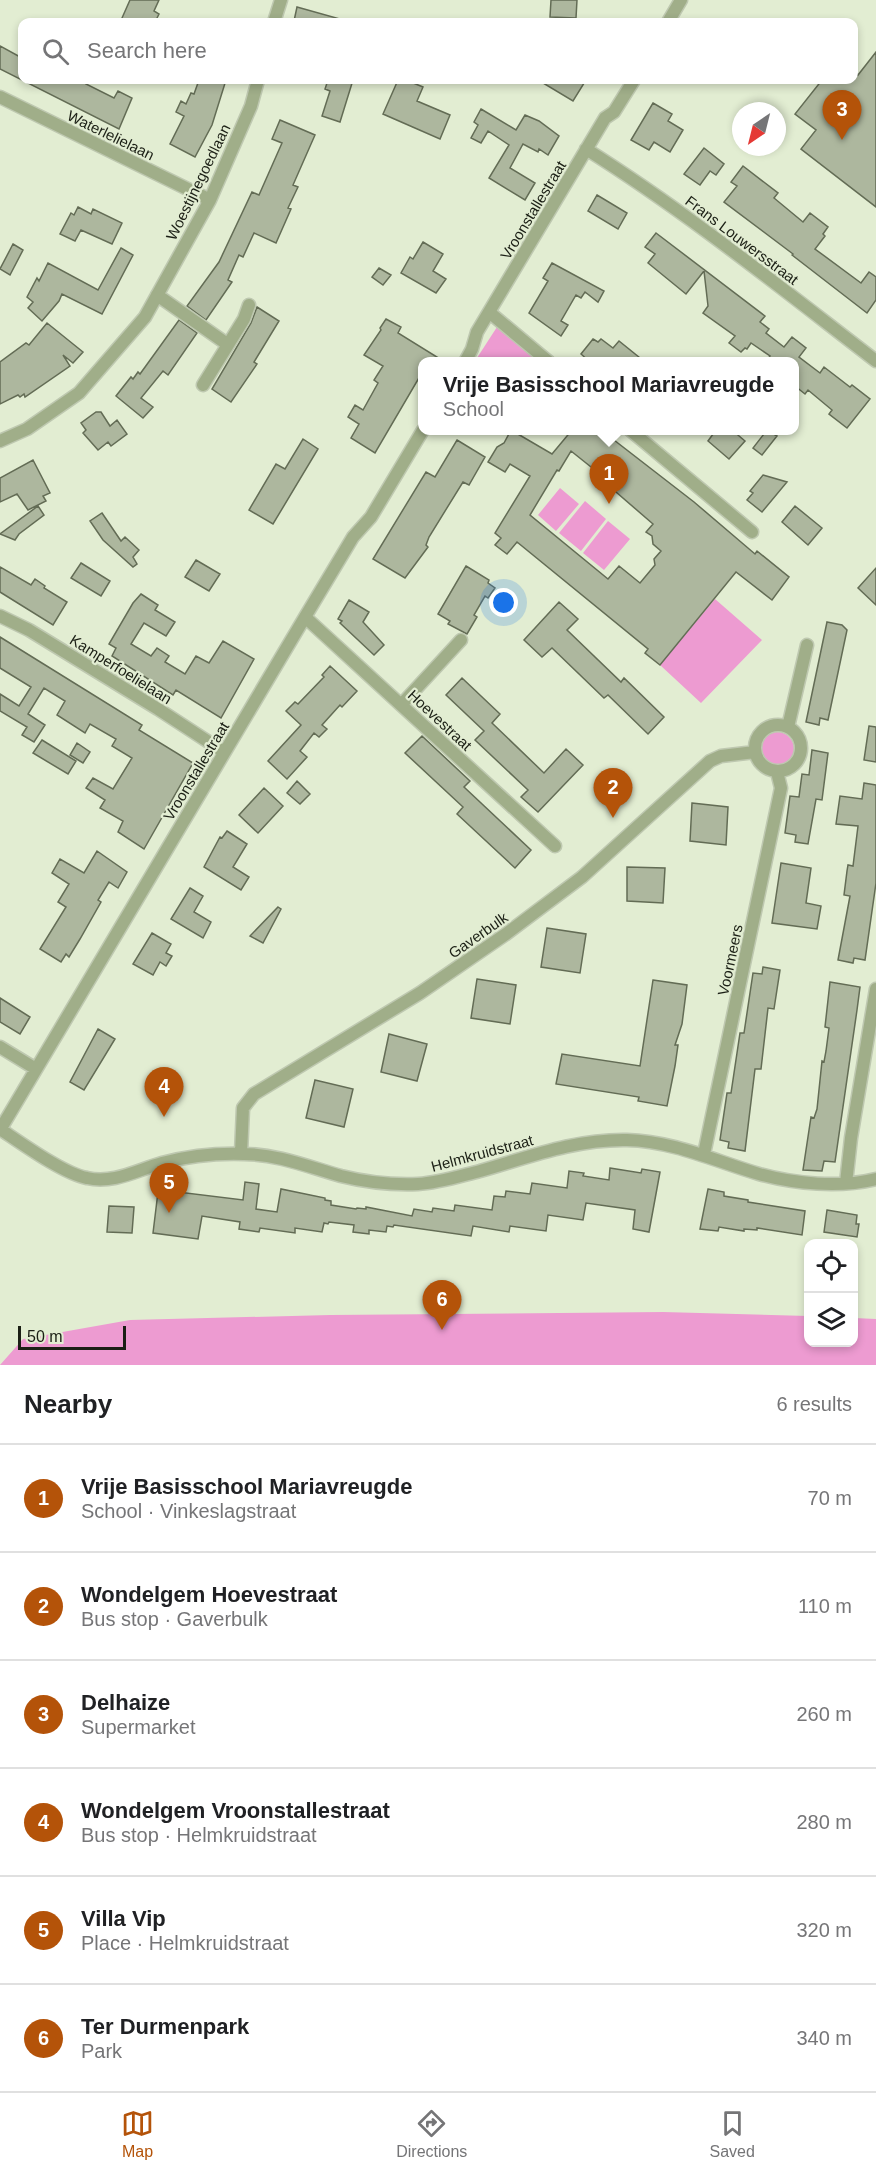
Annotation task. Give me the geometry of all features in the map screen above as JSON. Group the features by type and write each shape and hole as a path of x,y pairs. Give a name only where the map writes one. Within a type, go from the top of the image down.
{"street":[{"path":"275,18 281,0"},
{"path":"670,18 681,0"},
{"name":"Woestijnegoedlaan","path":"0,441 27,429 80,393 145,317 210,200 251,106 257,84"},
{"name":"Vroonstallestraat","path":"468,357 477,332 586,149 605,118 614,112 632,84"},
{"name":"Waterlelielaan","path":"0,97 210,200"},
{"name":"Frans Louwersstraat","path":"586,149 641,183 712,235 876,362"},
{"path":"157,295 227,344"},
{"path":"203,385 244,319 249,305"},
{"path":"489,312 543,357"},
{"name":"Vroonstallestraat","path":"0,1130 305,616 353,537 371,517 420,435"},
{"path":"636,435 752,532"},
{"name":"Kamperfoelielaan","path":"0,616 39,636 225,752"},
{"name":"Hoevestraat","path":"305,616 555,846"},
{"path":"401,705 461,640"},
{"path":"788,727 807,645"},
{"path":"776,725 788,727 799,737 800,755 796,762 790,768 777,772 762,766 755,752 756,739 764,729 776,725"},
{"name":"Gaverbulk","path":"241,1154 243,1108 254,1094 420,993 506,934 582,877 651,812 710,761 721,756 755,752"},
{"name":"Voormeers","path":"704,1154 781,788 777,772"},
{"path":"846,1183 851,1138 876,989"},
{"path":"0,1047 36,1069"},
{"name":"Helmkruidstraat","path":"0,1130 71,1173 107,1180 162,1163 202,1155 241,1154 276,1158 344,1177 385,1183 418,1184 450,1179 559,1147 593,1140 629,1140 704,1154 760,1174 808,1183 846,1183 876,1179"}],"shaded area":[{"path":"497,327 533,357 478,357"},
{"path":"560,488 579,504 556,531 538,515"},
{"path":"585,501 606,519 581,551 559,533"},
{"path":"608,521 630,539 604,570 583,553"},
{"path":"715,599 762,640 701,703 660,665"},
{"path":"777,732 789,737 794,749 789,761 777,766 765,761 760,749 765,737"},
{"path":"663,1312 804,1316 804,1347 858,1347 858,1318 876,1319 876,1365 0,1365 23,1339 130,1320 330,1315"}],"building":[{"path":"130,0 159,0 154,11 159,14 157,18 122,18"},
{"path":"551,0 577,0 576,18 550,17"},
{"path":"297,7 336,18 295,18"},
{"path":"0,46 18,56 18,78 0,69"},
{"path":"876,52 876,207 801,149 816,130 795,114 819,84 858,84 858,75"},
{"path":"30,84 86,84 114,98 118,91 132,98 119,129"},
{"path":"198,84 225,84 212,125 195,157 170,144 184,116 176,112 181,101 186,104 191,93 194,94"},
{"path":"327,84 352,84 340,122 322,116 330,91 325,89"},
{"path":"396,84 416,84 423,87 417,101 450,115 440,139 383,114"},
{"path":"545,84 584,84 573,101"},
{"path":"653,103 672,114 668,121 683,130 670,152 654,142 649,150 631,140"},
{"path":"481,109 516,130 525,115 539,121 559,136 548,155 539,149 538,152 523,144 510,168 535,183 525,200 489,178 509,145 488,131 481,143 471,138 478,125 474,122"},
{"path":"280,120 315,135 293,185 298,187 288,208 291,209 276,243 254,233 243,257 239,255 228,280 232,282 206,320 187,306 219,262 252,192 259,195 282,143 272,139"},
{"path":"704,148 724,164 716,175 710,171 700,185 684,174"},
{"path":"743,166 778,193 774,198 803,222 810,213 828,227 823,234 825,236 815,249 861,283 869,272 876,277 876,300 867,313 724,202 737,186 731,182"},
{"path":"597,195 627,213 618,229 588,211"},
{"path":"78,207 91,214 93,209 122,223 112,244 81,230 75,241 60,234 71,213 74,215"},
{"path":"656,233 765,316 760,322 769,329 766,333 784,347 792,337 806,348 799,357 769,357 751,343 741,352 729,343 735,336 703,313 708,306 704,271 686,294 648,263 655,254 645,247"},
{"path":"423,242 443,254 433,271 446,279 436,293 401,273 410,257 413,259"},
{"path":"13,244 23,250 10,275 0,269"},
{"path":"121,248 133,255 102,314 62,294 42,321 28,308 33,302 27,297 37,278 39,281 48,263 98,290"},
{"path":"552,263 604,291 598,302 585,292 581,298 576,295 561,321 568,325 561,336 529,313 548,281 543,278"},
{"path":"379,268 391,275 383,285 372,277"},
{"path":"257,307 279,321 254,362 257,364 231,402 212,389 251,323"},
{"path":"386,319 401,327 398,333 437,357 418,357 418,380 375,453 351,438 359,424 348,417 355,405 363,410 378,383 374,380 383,366 364,355 381,330"},
{"path":"179,320 197,333 168,375 163,371 141,398 153,407 143,418 116,396 131,377 133,379 138,372 140,374"},
{"path":"47,323 83,352 73,363 63,355 70,366 25,397 24,394 20,397 18,395 0,404 0,362 26,343 29,345"},
{"path":"593,339 598,342 601,339 613,348 619,341 639,357 584,357 581,354"},
{"path":"799,357 820,373 824,367 870,399 847,428 829,414 832,410 808,390 805,394 799,389"},
{"path":"96,412 101,412 110,426 117,420 127,434 111,446 108,442 98,450 83,433 86,430 81,423"},
{"path":"508,435 520,435 552,454 568,435 607,435 694,502 755,554 757,551 789,577 772,600 736,572 660,665 645,653 648,649 517,542 507,554 495,545 501,538 495,533 530,476 510,464 505,472 488,462 497,447 504,443","holes":["571,451 596,471 594,473 653,524 646,532 652,536 653,544 661,551 654,559 655,565 640,583 619,566 608,579 530,515"]},
{"path":"712,435 738,435 745,441 729,459 708,441"},
{"path":"763,435 777,436 762,455 753,448"},
{"path":"303,439 318,449 273,524 249,510 276,464 285,469"},
{"path":"457,440 485,457 469,485 463,482 429,537 426,545 428,547 405,578 373,559 426,472 435,477"},
{"path":"33,460 50,493 43,496 46,501 28,510 17,494 0,502 0,478"},
{"path":"763,475 787,482 762,512 747,500 753,493 750,491"},
{"path":"38,506 44,515 19,534 15,540 0,534"},
{"path":"795,506 822,528 808,545 782,522"},
{"path":"102,513 121,541 125,537 139,550 133,557 137,564 133,567 103,540 90,521"},
{"path":"196,560 220,574 209,591 185,577"},
{"path":"81,563 110,581 101,596 71,578"},
{"path":"466,566 489,580 488,583 495,588 488,598 485,596 474,615 477,617 467,634 448,624 450,621 438,614"},
{"path":"0,567 31,585 35,579 45,586 44,588 67,602 53,625 0,592"},
{"path":"876,568 876,605 858,588"},
{"path":"141,594 158,605 155,610 175,622 166,636 144,623 131,644 151,656 157,648 169,656 165,662 185,674 196,656 209,663 223,641 254,659 221,718 176,690 173,695 112,656 116,648 109,644 133,603"},
{"path":"349,600 369,612 363,622 384,645 374,655 338,619"},
{"path":"559,602 578,619 567,630 621,682 624,678 664,717 648,734 608,695 604,698 552,648 542,657 524,640"},
{"path":"827,622 842,625 847,630 828,720 820,718 819,725 806,722"},
{"path":"0,637 142,725 139,730 193,763 144,849 118,832 123,821 100,808 105,800 86,788 93,778 113,789 132,758 112,746 116,739 90,724 85,733 57,715 65,701 44,688 28,714 45,725 34,742 22,735 27,727 0,711 0,694 19,706 31,687 0,668"},
{"path":"330,666 357,691 342,707 340,705 322,725 327,729 319,737 314,733 300,751 307,757 287,779 268,761 301,725 286,711 295,702 298,704 324,677 322,675"},
{"path":"462,678 500,714 492,723 544,773 566,749 583,765 538,812 521,797 528,790 475,740 484,731 446,695"},
{"path":"869,726 876,727 876,762 864,760"},
{"path":"422,736 470,781 464,787 531,850 515,868 457,814 463,807 405,753"},
{"path":"42,740 76,761 68,774 33,753"},
{"path":"77,743 90,752 83,763 70,755"},
{"path":"812,750 828,753 822,800 816,799 808,844 795,842 796,835 785,833 790,796 799,797 802,774 809,775"},
{"path":"297,781 310,794 300,804 287,793"},
{"path":"864,783 876,785 876,883 865,960 854,958 853,963 838,960 850,896 844,895 847,871 848,865 853,866 858,826 836,824 840,796 862,799"},
{"path":"264,788 283,806 258,833 239,815"},
{"path":"692,803 728,807 726,845 690,841"},
{"path":"227,831 247,844 233,867 249,877 241,890 204,867 220,837 222,838"},
{"path":"97,851 127,872 118,888 109,882 98,900 101,902 80,939 69,957 66,954 61,962 40,949 66,907 58,902 69,884 52,873 60,859 84,873"},
{"path":"781,863 811,868 806,903 821,906 817,929 772,923"},
{"path":"627,867 665,868 663,903 627,901"},
{"path":"190,888 203,896 194,912 211,922 203,938 171,919"},
{"path":"278,907 281,909 263,943 250,936"},
{"path":"547,928 586,934 580,973 541,967"},
{"path":"152,933 171,944 166,953 172,956 166,966 160,962 153,975 133,964"},
{"path":"763,967 780,970 774,1009 768,1008 761,1069 755,1069 745,1151 728,1148 729,1142 720,1140 727,1093 731,1093 740,1033 744,1033 753,973 762,974"},
{"path":"477,979 516,985 510,1024 471,1018"},
{"path":"653,980 687,985 682,1024 675,1045 678,1045 667,1106 638,1101 639,1097 556,1084 562,1054 640,1066"},
{"path":"830,982 860,987 857,1010 835,1162 824,1161 822,1171 803,1170 811,1117 814,1118 817,1109 822,1061 824,1062 826,1051 829,1028 825,1027"},
{"path":"0,998 30,1017 20,1034 0,1022"},
{"path":"98,1029 115,1039 84,1090 70,1082"},
{"path":"389,1034 427,1044 417,1081 381,1072"},
{"path":"315,1080 353,1089 344,1127 306,1118"},
{"path":"610,1168 641,1173 642,1169 660,1172 649,1232 633,1229 635,1210 586,1203 583,1220 548,1215 546,1231 510,1226 509,1232 473,1226 471,1236 394,1225 393,1227 387,1226 386,1232 369,1230 369,1234 353,1232 354,1225 329,1222 324,1223 322,1232 295,1228 295,1233 260,1228 259,1232 239,1229 240,1222 202,1216 198,1239 153,1233 158,1192 169,1194 170,1191 243,1200 245,1182 259,1184 256,1209 277,1212 281,1189 325,1198 331,1201 331,1205 356,1209 366,1209 366,1207 412,1216 414,1209 432,1212 433,1208 454,1211 455,1205 492,1210 494,1196 505,1197 506,1191 530,1194 532,1183 567,1188 569,1171 584,1173 583,1176 609,1180"},
{"path":"708,1189 724,1192 724,1196 748,1200 748,1202 805,1211 802,1235 757,1228 757,1230 744,1229 744,1231 719,1227 718,1231 700,1229"},
{"path":"109,1206 134,1207 132,1233 107,1232"},
{"path":"827,1210 857,1215 856,1224 859,1224 857,1237 824,1232"}],"place":[{"name":"Delhaize","path":"842,140"},
{"name":"Vrije Basisschool Mariavreugde","path":"609,504"},
{"name":"Wondelgem Hoevestraat","path":"613,818"},
{"name":"Wondelgem Vroonstallestraat","path":"164,1117"},
{"name":"Villa Vip","path":"169,1213"},
{"name":"Ter Durmenpark","path":"442,1330"}]}
